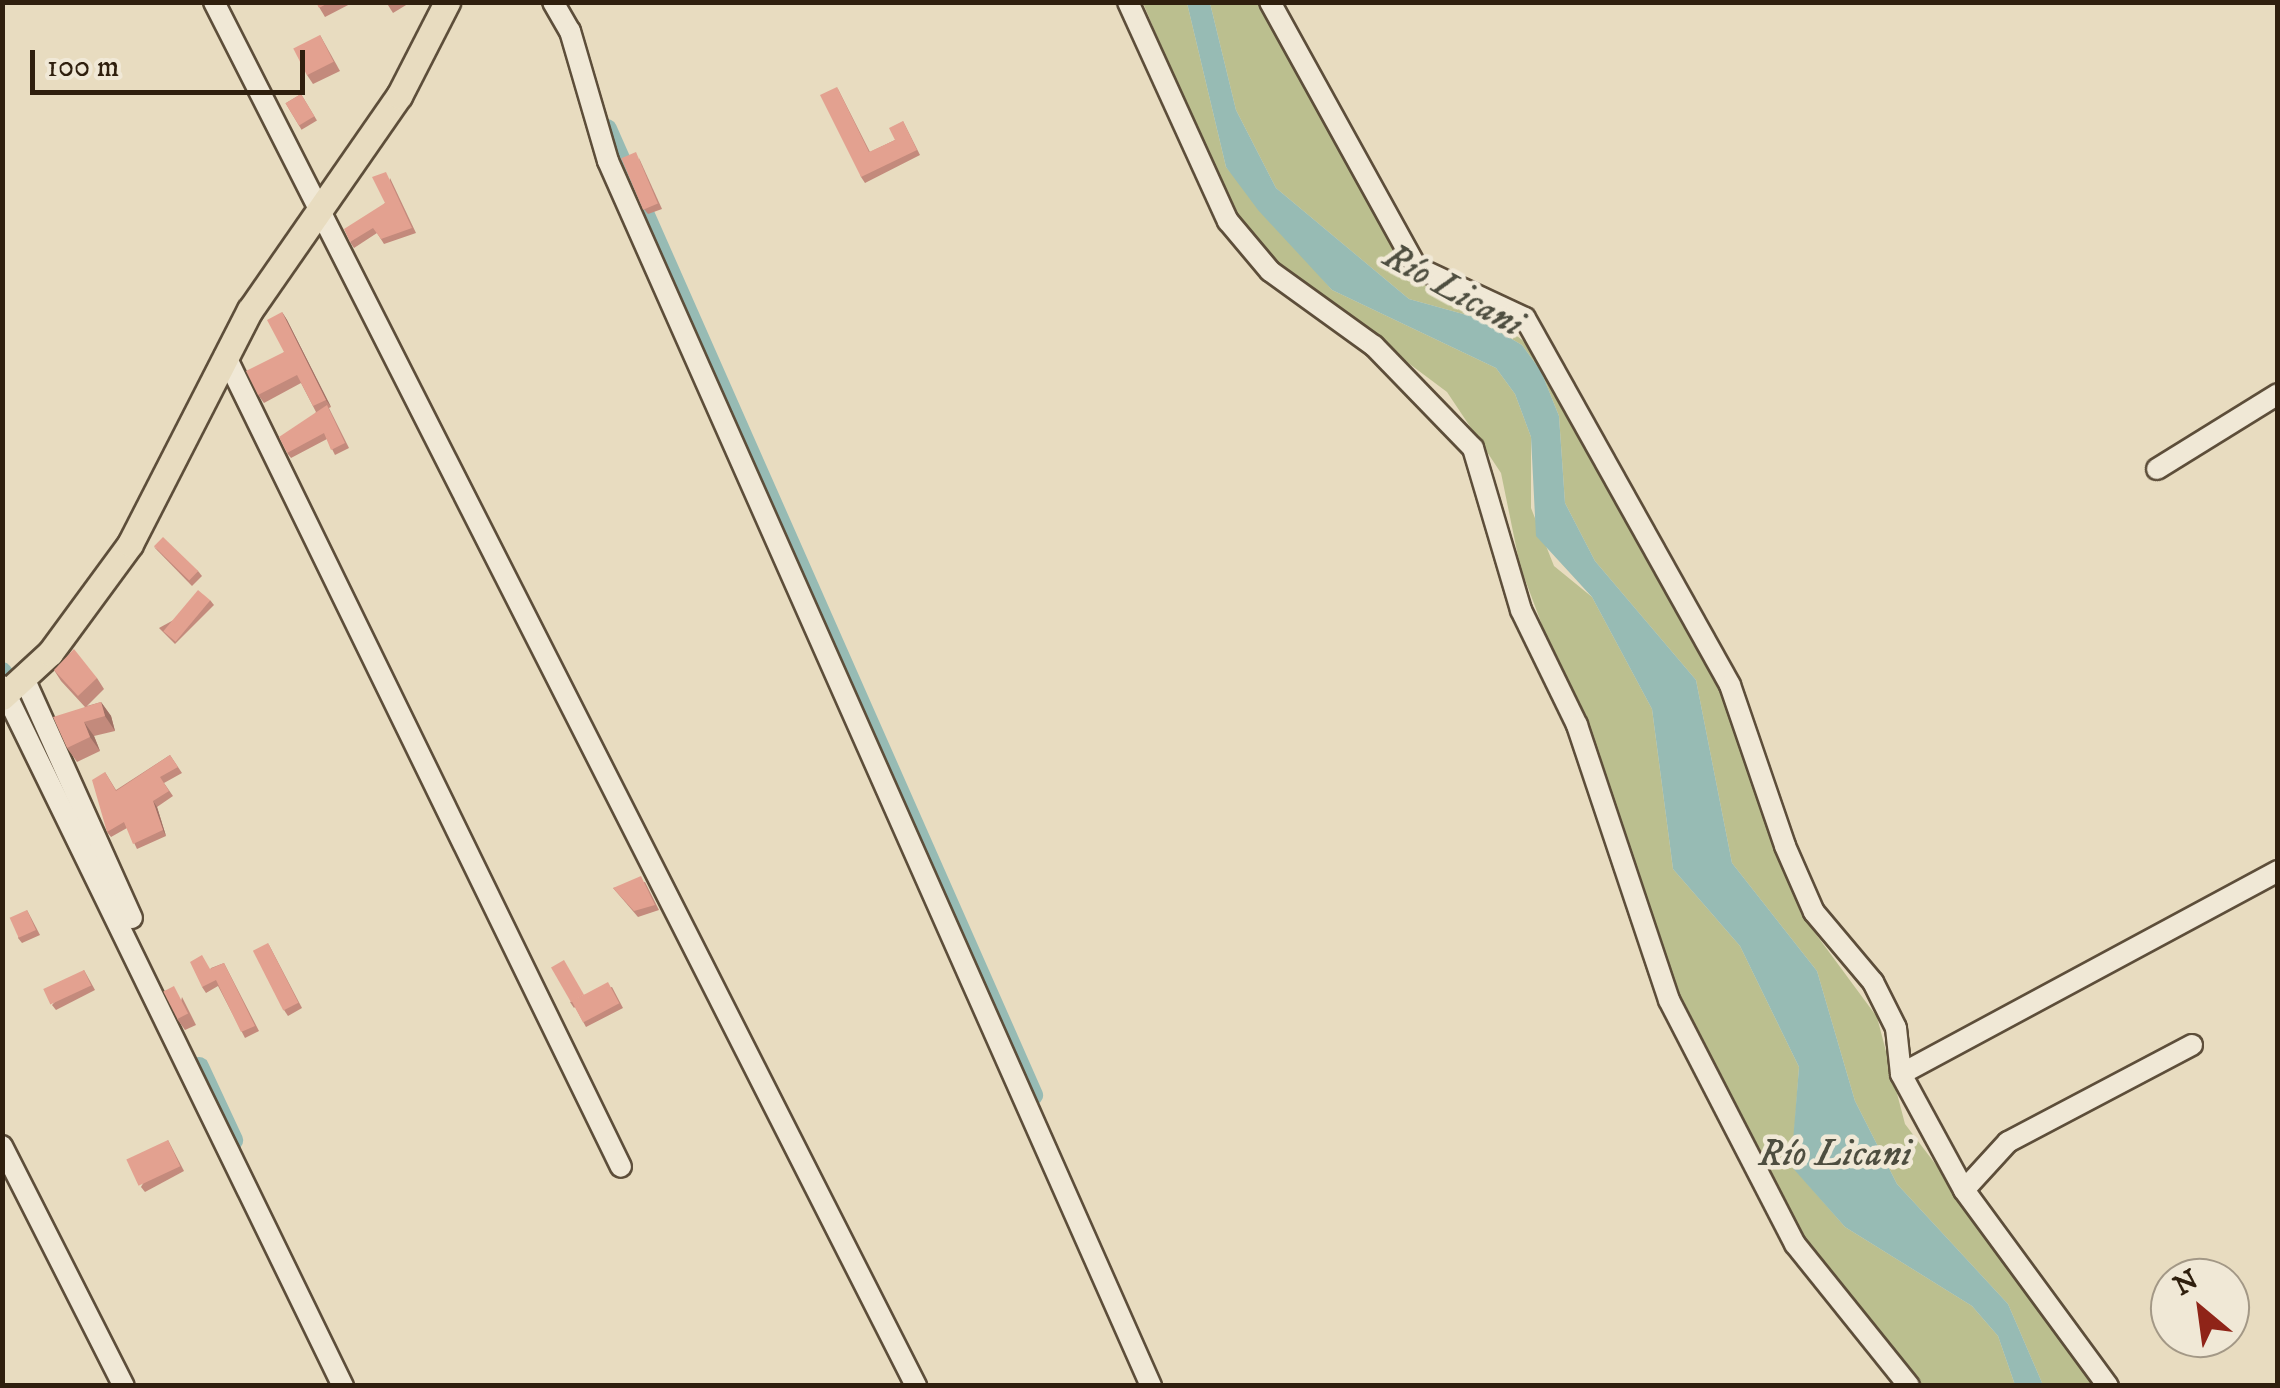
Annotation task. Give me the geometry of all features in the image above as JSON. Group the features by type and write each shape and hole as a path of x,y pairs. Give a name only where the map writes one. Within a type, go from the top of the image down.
{"main road":[{"path":"9,689 73,626 149,515 225,355 320,208 399,96 447,2"}],"street":[{"path":"214,2 916,1386"},
{"path":"552,2 642,229 1151,1386"},
{"path":"1128,2 1228,220 1270,272 1374,346 1473,448 1520,610 1577,726 1669,1000 1795,1244 1909,1386"},
{"path":"1270,2 1416,268 1525,318 1730,684 1784,846 1814,912 1873,982 1896,1028 1901,1074 1964,1190 2108,1386"},
{"path":"225,355 621,1166"},
{"path":"2157,469 2278,394"},
{"path":"9,689 132,918"},
{"path":"9,689 343,1386"},
{"path":"1901,1074 2278,871"},
{"path":"1964,1190 2008,1142 2192,1045"},
{"path":"2,1146 124,1386"}],"green space":[{"path":"1143,3 1187,3 1226,167 1332,290 1496,368 1515,394 1531,437 1531,508 1554,566 1592,597 1652,709 1673,869 1740,946 1799,1067 1792,1166 1845,1227 1972,1306 1998,1336 2015,1385 1915,1385 1811,1256 1684,1005 1520,566 1501,473 1447,392 1288,273 1230,208"},
{"path":"1210,3 1261,3 1390,241 1537,351 1716,679 1801,914 1877,1017 1905,1124 2103,1385 2043,1385 2008,1304 1897,1184 1855,1101 1817,971 1732,863 1696,680 1595,561 1565,503 1559,416 1541,371 1522,345 1474,317 1409,299 1276,188 1236,110"}],"water":[{"name":"Río Licani","path":"1187,3 1210,3 1236,110 1276,188 1409,299 1474,317 1522,345 1541,371 1559,416 1565,503 1595,561 1696,680 1732,863 1817,971 1855,1101 1897,1184 2008,1304 2043,1385 2015,1385 1998,1336 1972,1306 1845,1227 1791,1166 1799,1067 1740,946 1673,869 1652,709 1592,597 1536,536 1531,437 1515,394 1496,368 1332,290 1258,210 1226,167"}],"building":[{"path":"320,35 334,62 307,75 293,49"},
{"path":"837,87 869,152 895,140 889,128 903,121 917,150 861,177 820,95"},
{"path":"301,94 314,116 299,126 286,103"},
{"path":"636,152 658,204 643,210 621,158"},
{"path":"386,172 412,228 381,239 373,228 350,242 344,229 385,203 372,177"},
{"path":"282,312 326,400 313,406 297,375 258,395 246,371 284,352 267,320"},
{"path":"327,405 345,443 331,450 324,433 287,453 279,437"},
{"path":"163,537 198,571 189,580 154,546"},
{"path":"198,590 210,600 176,642 163,631"},
{"path":"74,649 97,678 78,696 54,670"},
{"path":"101,702 105,716 84,722 90,737 67,748 53,717"},
{"path":"170,755 178,767 160,777 169,791 153,801 163,830 133,844 124,822 107,832 92,780 105,772 116,791"},
{"path":"641,876 655,905 634,911 613,888"},
{"path":"27,910 36,930 19,938 10,918"},
{"path":"268,943 298,1003 283,1010 253,951"},
{"path":"202,955 210,969 224,963 255,1026 241,1032 216,980 202,987 190,962"},
{"path":"564,960 584,995 571,1002 551,968"},
{"path":"84,970 91,985 50,1004 43,989"},
{"path":"608,982 619,1003 583,1022 572,1001"},
{"path":"174,986 188,1014 177,1019 163,991"},
{"path":"168,1140 180,1166 139,1186 126,1159"}],"waterway":[{"path":"607,129 1033,1095"},
{"path":"2,672 5,676"},
{"path":"24,705 33,737"},
{"path":"199,1067 233,1140"}]}
